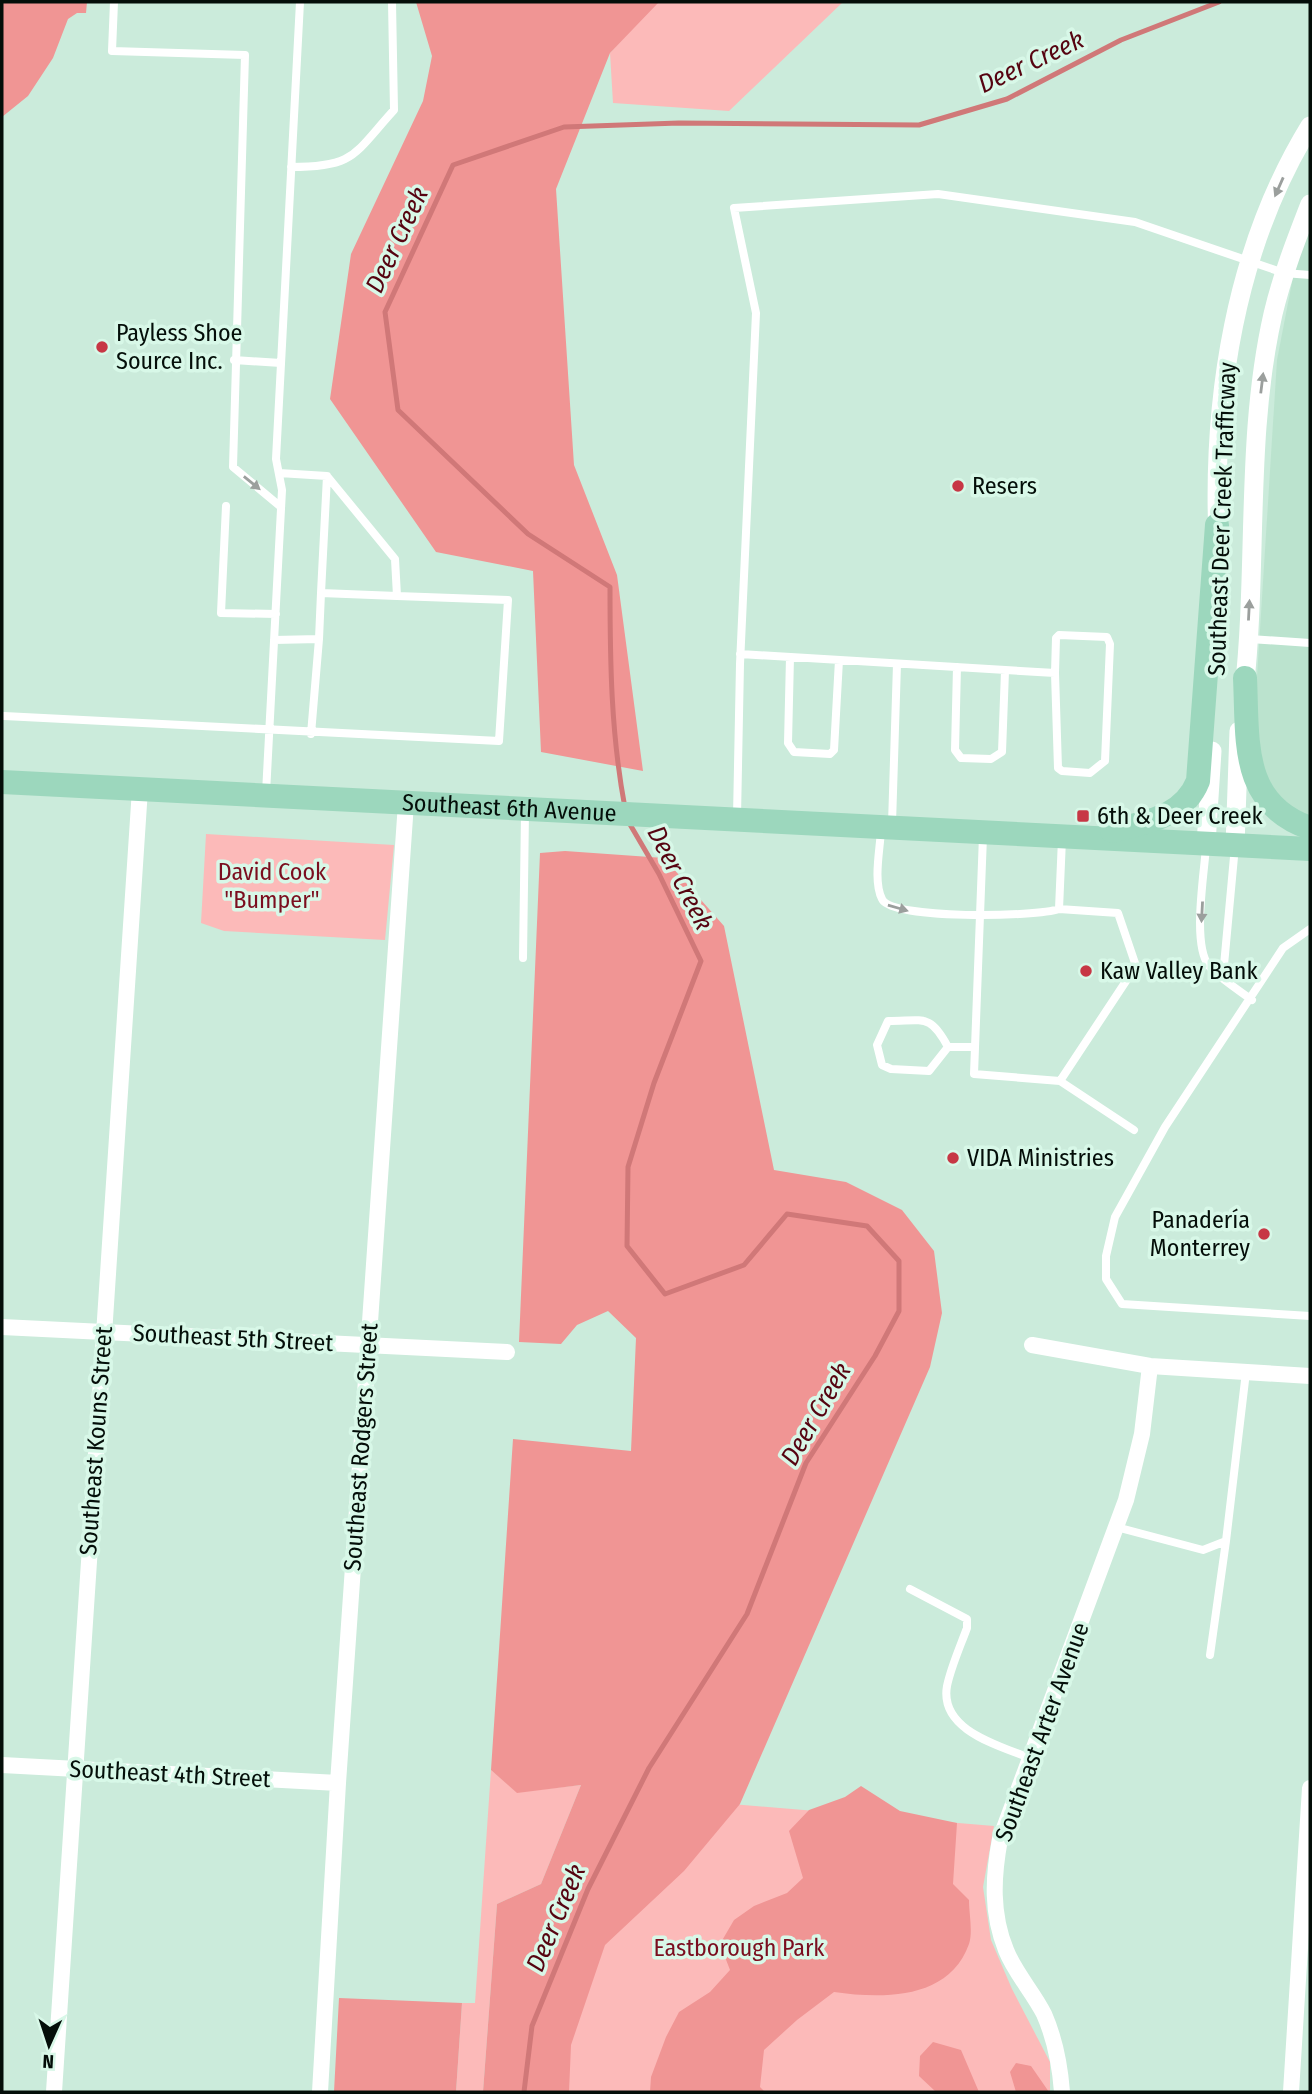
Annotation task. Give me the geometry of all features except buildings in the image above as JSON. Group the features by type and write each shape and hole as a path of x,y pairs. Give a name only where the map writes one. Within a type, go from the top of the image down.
{"main road":[{"path":"1091,836 1167,816 1187,799 1198,781 1217,525"},
{"path":"1245,678 1251,760 1261,794 1276,811 1292,822 1310,828"},
{"name":"Southeast 6th Avenue","path":"2,782 1310,849"}],"street":[{"name":"Southeast Deer Creek Trafficway","path":"1206,844 1220,585 1217,525 1231,334 1250,261 1279,186 1310,126"},
{"name":"Southeast Deer Creek Trafficway","path":"1235,846 1238,739 1245,678 1259,408 1267,348 1284,273 1310,204"},
{"name":"Southeast Kouns Street","path":"54,2092 140,789"},
{"name":"Southeast Rodgers Street","path":"320,2092 338,1783 406,803"},
{"name":"Southeast 5th Street","path":"2,1327 507,1352"},
{"path":"1032,1345 1150,1366 1310,1376"},
{"name":"Southeast Arter Avenue","path":"1062,2092 1054,2041 1043,2013 1008,1955 1000,1932 994,1899 995,1867 1000,1839 1032,1759 1135,1467 1150,1366"},
{"name":"Southeast 4th Street","path":"2,1765 338,1783"},
{"path":"1291,2092 1310,1788"}],"lane":[{"path":"114,2 112,51 245,55 234,360 233,467 281,506"},
{"path":"266,796 281,506 276,459 300,2"},
{"path":"291,167 326,167 349,160 394,110 392,2"},
{"path":"737,820 740,654 756,313 734,208 938,194 1135,222 1284,273 1310,275"},
{"path":"234,360 281,363"},
{"path":"279,473 327,476 396,559 397,596"},
{"path":"311,734 327,476"},
{"path":"226,506 221,613 276,614"},
{"path":"4,716 311,734 499,741 508,600 321,593"},
{"path":"1059,635 1107,636 1110,639 1105,761 1090,774 1062,771 1058,768 1055,673 1056,638 1059,635"},
{"path":"274,640 318,639"},
{"path":"1247,639 1310,643"},
{"path":"740,654 1055,673"},
{"path":"790,657 788,743 794,752 830,754 834,750 839,660"},
{"path":"897,664 887,827 879,884 882,900 889,908 904,912 980,914 1043,915 1059,909 1118,913 1136,966 1060,1081"},
{"path":"957,667 955,750 961,758 991,759 1002,752 1005,671"},
{"path":"523,958 525,809"},
{"path":"983,831 974,1074 1060,1081 1134,1130"},
{"path":"1059,909 1062,835"},
{"path":"1206,844 1200,940 1203,956 1210,968 1252,1000"},
{"path":"1223,976 1235,846"},
{"path":"1310,929 1283,948 1252,1000 1200,1072 1144,1161 1115,1217 1106,1256 1106,1279 1122,1304 1310,1315"},
{"path":"888,1021 927,1021 936,1025 948,1047 929,1071 891,1069 882,1065 877,1045 888,1021"},
{"path":"948,1047 975,1047"},
{"path":"1210,1655 1246,1372"},
{"path":"1116,1527 1203,1550 1226,1541"},
{"path":"910,1589 967,1619 947,1686 947,1702 956,1721 968,1731 1032,1759"}],"shaded area":[{"path":"1310,227 1310,818 1282,803 1258,760 1256,693 1277,360 1294,272"}],"green space":[{"path":"2,2 87,2 86,13 77,13 68,19 53,58 28,96 2,117"},
{"path":"416,2 659,2 610,53 556,189 574,465 617,575 643,771 541,752 533,571 436,552 330,399 351,254 423,101 432,56"},
{"path":"655,2 843,2 729,111 613,103 610,53"},
{"name":"David Cook \"Bumper\"","path":"206,834 394,845 385,940 224,931 201,923"},
{"path":"565,851 664,858 724,926 774,1170 846,1182 902,1210 934,1251 942,1313 930,1367 740,1804 684,1871 605,1945 571,2045 569,2092 483,2092 497,1904 541,1884 581,1785 517,1793 491,1770 513,1439 631,1451 636,1338 608,1311 577,1325 561,1344 519,1342 540,853"},
{"path":"491,1770 517,1792 581,1785 541,1884 497,1904 483,2092 456,2092 462,2003 475,2003"},
{"path":"861,1786 900,1811 957,1823 953,1884 969,1900 971,1928 969,1944 959,1962 946,1976 930,1986 912,1992 873,1995 834,1992 764,2050 760,2087 765,2092 650,2092 651,2077 679,2012 710,1992 730,1970 720,1944 734,1920 754,1906 787,1893 803,1878 789,1831 809,1810 845,1797"},
{"name":"Eastborough Park","path":"649,1797 994,1826 983,1887 991,1940 1012,1989 1050,2062 1050,2092 533,2092"},
{"path":"339,1998 462,2003 456,2092 334,2092"},
{"path":"933,2042 961,2050 979,2092 936,2092 919,2076 920,2056"},
{"path":"1016,2063 1031,2066 1049,2092 1016,2092 1010,2072"}],"waterway":[{"name":"Deer Creek","path":"625,808 614,725 610,587 528,534 398,410 385,312 453,165 564,127 679,123 919,125 1007,99 1121,40 1219,2"},
{"name":"Deer Creek","path":"524,2092 532,2026 588,1889 649,1768 747,1614 806,1463 875,1356 899,1311 899,1261 867,1226 787,1214 744,1265 665,1294 627,1246 628,1167 654,1083 701,961 659,874 628,821"}],"place":[{"name":"Payless Shoe Source Inc.","path":"102,347"},
{"name":"Resers","path":"958,486"},
{"name":"6th & Deer Creek","path":"1083,816"},
{"name":"Kaw Valley Bank","path":"1086,971"},
{"name":"VIDA Ministries","path":"953,1158"},
{"name":"Panadería Monterrey","path":"1264,1234"}]}
